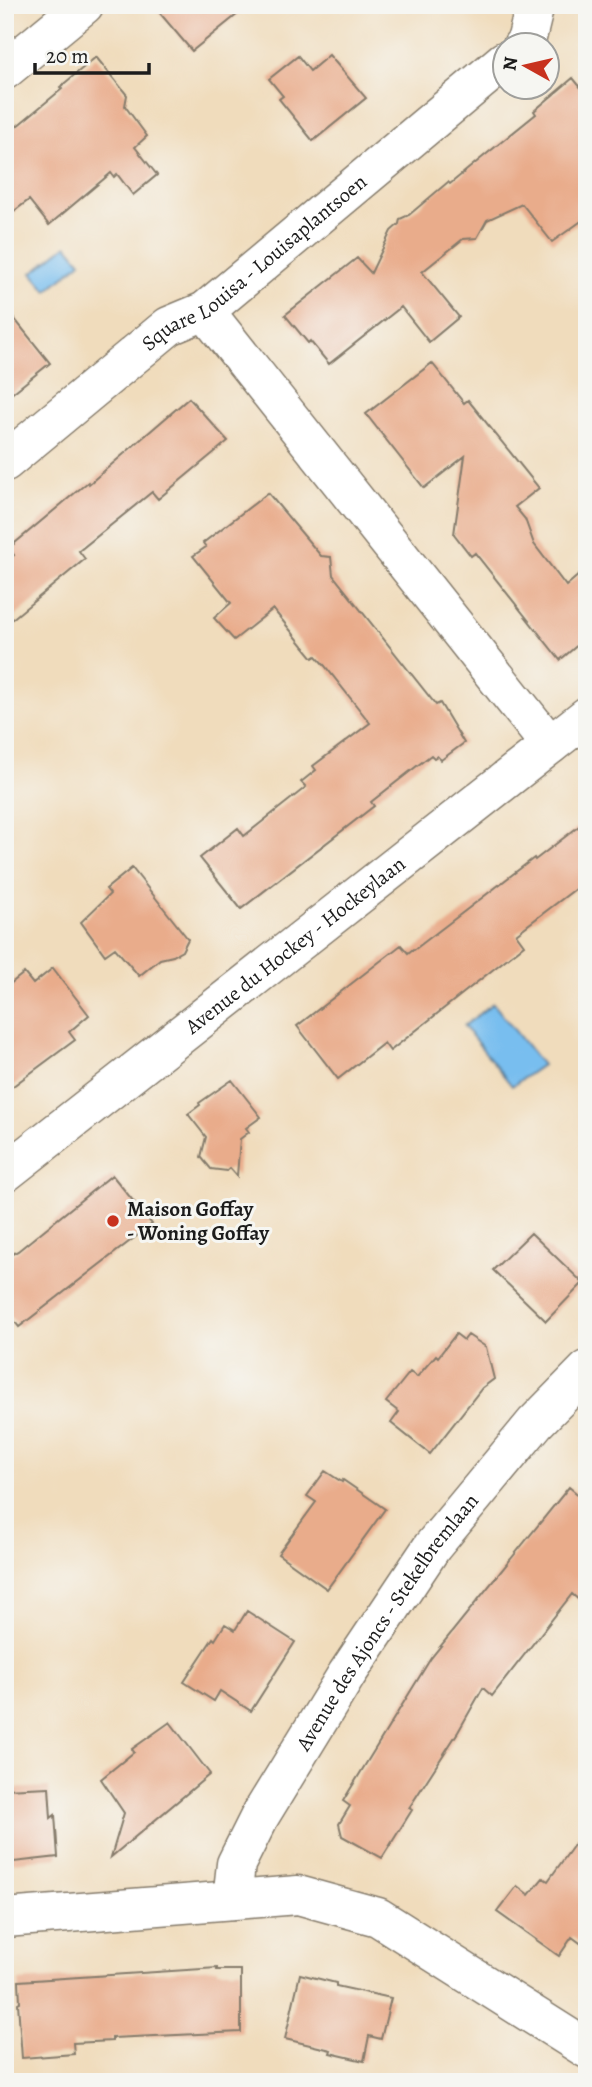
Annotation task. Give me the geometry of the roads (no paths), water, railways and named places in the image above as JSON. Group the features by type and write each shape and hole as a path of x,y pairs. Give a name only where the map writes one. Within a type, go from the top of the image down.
{"street":[{"path":"5,70 84,5"},
{"path":"529,32 533,13 530,5"},
{"name":"Square Louisa - Louisaplantsoen","path":"5,462 169,326 205,311 490,74"},
{"path":"205,311 550,746"},
{"name":"Avenue du Hockey - Hockeylaan","path":"5,1173 587,716"},
{"name":"Avenue des Ajoncs - Stekelbremlaan","path":"232,1900 236,1864 260,1816 347,1674 416,1570 535,1423 587,1370"},
{"path":"5,1918 298,1895 378,1917 587,2049"}],"water":[{"path":"67,245 81,262 47,291 32,273"},
{"path":"493,1003 542,1065 512,1086 464,1026"}],"place":[{"name":"Maison Goffay - Woning Goffay","path":"113,1221"}]}
